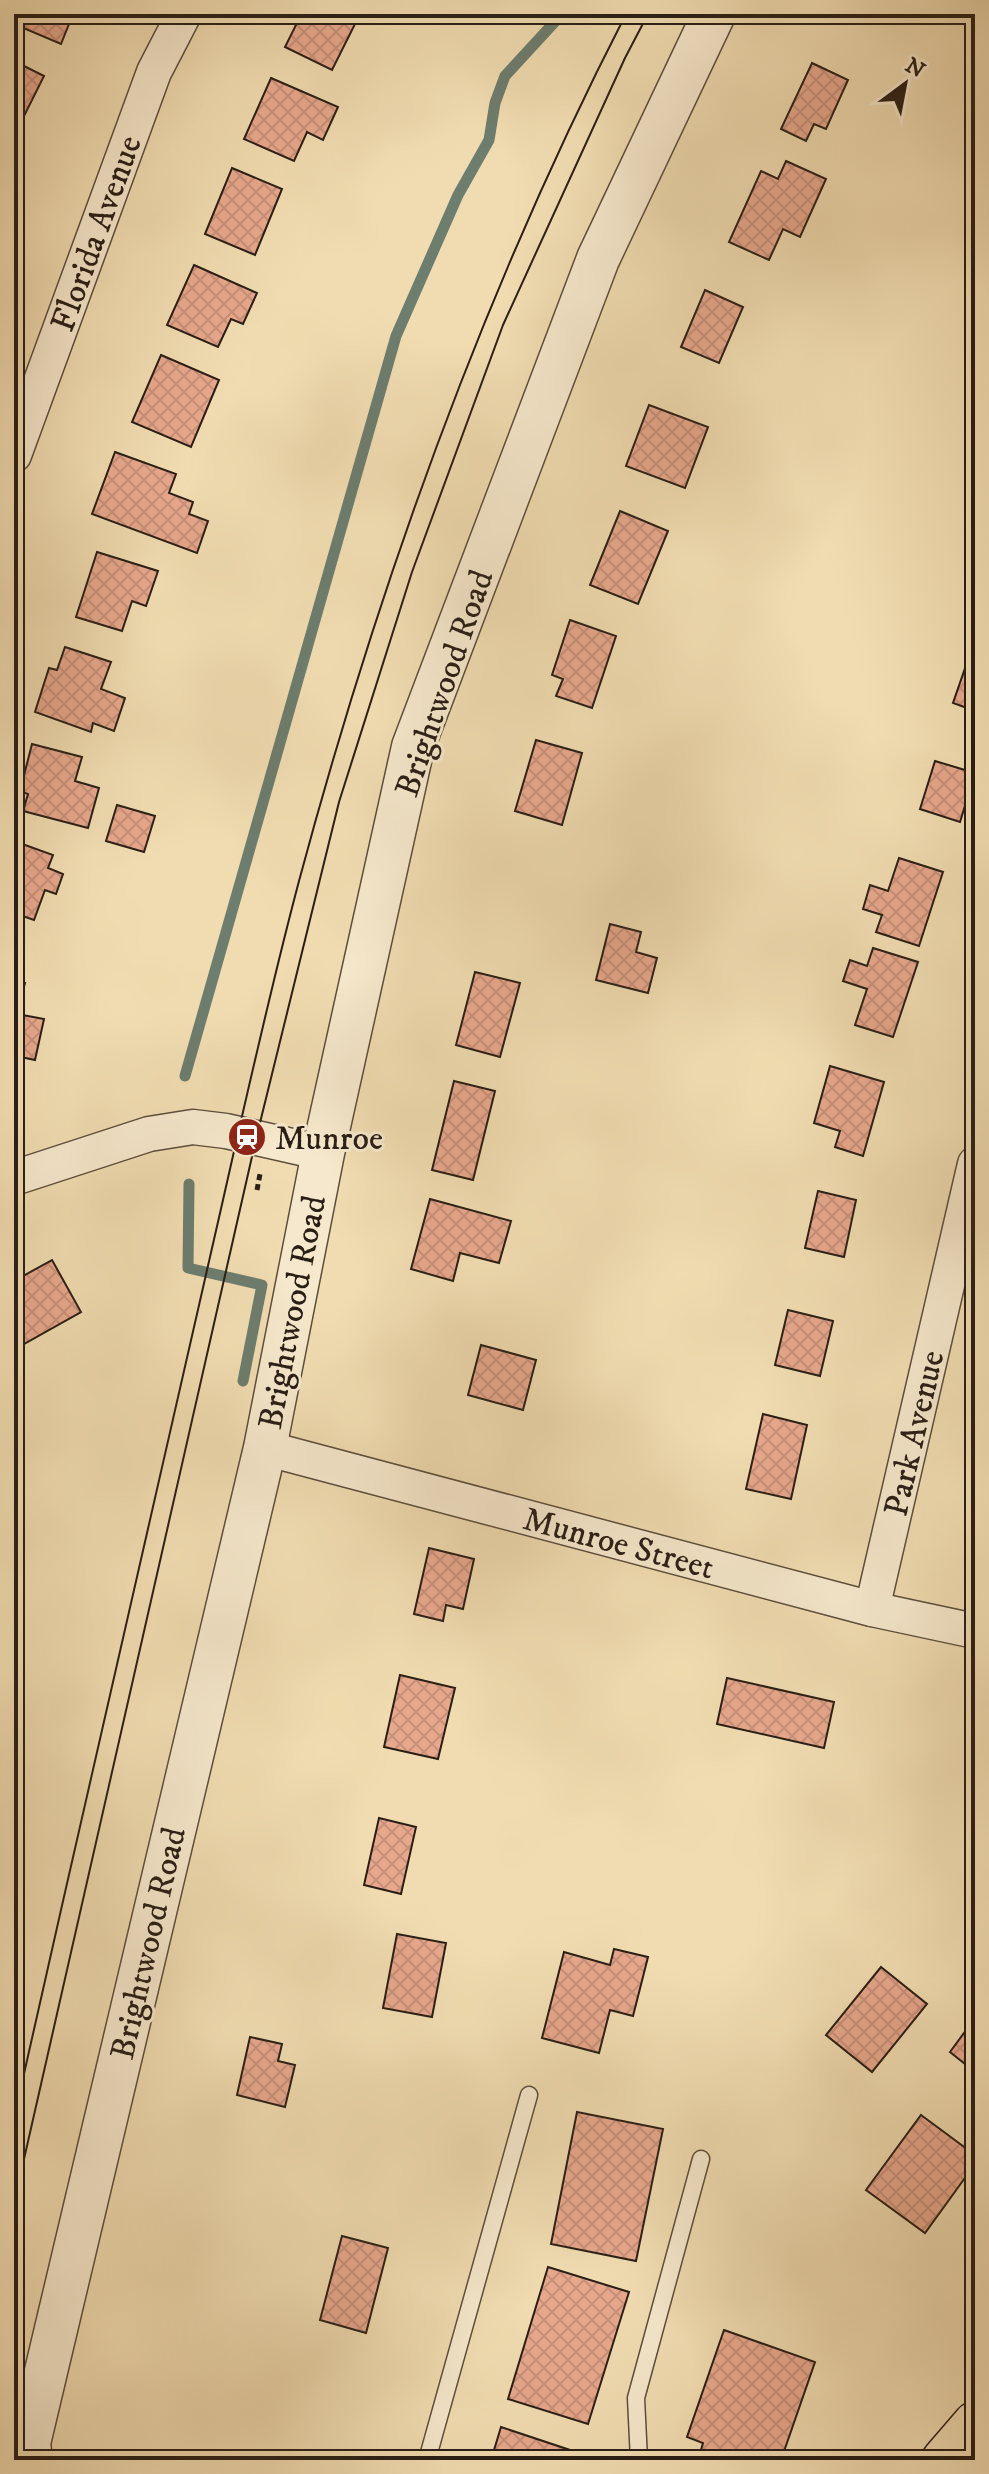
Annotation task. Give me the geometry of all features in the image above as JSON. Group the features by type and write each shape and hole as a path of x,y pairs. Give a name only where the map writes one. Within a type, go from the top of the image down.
{"main road":[{"path":"944,2460 975,2424"}],"street":[{"name":"Florida Avenue","path":"14,455 154,72 184,14"},
{"name":"Brightwood Road","path":"31,2460 29,2443 32,2428 265,1448 323,1153 413,747 598,259 714,14"},
{"path":"14,1178 149,1134 193,1127 226,1131 323,1153"},
{"name":"Park Avenue","path":"872,1609 975,1164"},
{"name":"Munroe Street","path":"265,1448 872,1609 975,1631"}],"lane":[{"path":"427,2460 529,2095"},
{"path":"639,2460 636,2398 701,2159"}],"building":[{"path":"14,14 73,14 61,44 14,24"},
{"path":"292,14 360,14 332,70 285,47 296,25 288,21"},
{"path":"14,61 44,76 14,136"},
{"path":"812,63 848,80 826,129 814,124 806,141 781,129"},
{"path":"271,78 338,107 323,140 307,132 294,161 244,139"},
{"path":"786,161 826,179 800,237 783,229 769,260 729,242 761,171 778,179"},
{"path":"232,168 282,189 255,255 205,234"},
{"path":"194,265 257,293 243,324 231,319 218,347 167,325"},
{"path":"705,290 743,307 719,363 681,347"},
{"path":"161,355 219,380 191,447 132,422"},
{"path":"649,405 708,427 685,488 626,466"},
{"path":"115,452 176,474 169,493 193,502 189,514 208,521 197,553 92,514"},
{"path":"620,511 668,531 638,604 590,585"},
{"path":"97,552 158,571 146,606 132,601 122,631 76,617"},
{"path":"570,620 616,636 592,708 556,696 563,679 552,675"},
{"path":"65,647 111,662 101,689 125,698 114,731 93,723 91,732 35,712 49,668 57,670"},
{"path":"971,651 975,652 975,711 953,703"},
{"path":"536,740 582,753 562,825 515,811"},
{"path":"32,744 82,757 75,781 99,788 88,828 23,811 28,794 20,791"},
{"path":"935,761 975,773 960,822 920,809"},
{"path":"117,805 155,816 144,852 106,841"},
{"path":"14,841 53,855 48,868 63,874 56,894 45,890 34,920 14,913"},
{"path":"899,858 943,872 919,946 876,932 882,915 863,909 870,885 888,891"},
{"path":"610,924 641,932 636,952 657,958 648,993 596,980"},
{"path":"873,948 918,962 893,1037 855,1025 867,989 843,981 850,960 867,966"},
{"path":"475,972 520,983 500,1057 456,1045"},
{"path":"14,980 25,983 17,1014 44,1019 35,1060 16,1056 14,1065"},
{"path":"830,1066 884,1082 863,1156 835,1147 840,1131 814,1123"},
{"path":"454,1081 495,1091 473,1180 432,1170"},
{"path":"818,1191 856,1200 844,1257 805,1248"},
{"path":"430,1199 511,1221 499,1263 460,1253 453,1281 411,1269"},
{"path":"52,1260 81,1312 15,1349 14,1281"},
{"path":"788,1310 833,1321 820,1376 775,1365"},
{"path":"481,1345 536,1360 523,1410 468,1395"},
{"path":"763,1414 807,1425 791,1499 746,1489"},
{"path":"429,1548 474,1559 463,1609 446,1605 443,1621 414,1614"},
{"path":"400,1675 455,1688 438,1759 384,1747"},
{"path":"727,1678 834,1702 824,1748 717,1724"},
{"path":"379,1818 416,1827 401,1894 364,1885"},
{"path":"397,1934 446,1943 432,2017 383,2008"},
{"path":"614,1949 648,1957 633,2016 610,2010 599,2053 542,2038 564,1952 610,1965"},
{"path":"881,1967 927,2004 872,2072 826,2035"},
{"path":"975,2018 975,2072 950,2052"},
{"path":"250,2037 282,2044 278,2061 295,2065 285,2107 237,2095"},
{"path":"577,2112 663,2129 636,2261 551,2244"},
{"path":"921,2115 975,2155 975,2164 925,2233 866,2190"},
{"path":"342,2236 388,2248 366,2333 320,2320"},
{"path":"548,2267 629,2292 588,2424 508,2399"},
{"path":"724,2330 815,2362 781,2460 698,2460 703,2443 687,2437"},
{"path":"501,2427 582,2454 580,2460 491,2460"}],"waterway":[{"path":"185,1076 396,336 458,195 489,140 495,103 505,76 562,14"},
{"path":"189,1184 188,1268 262,1285 243,1381"}],"tram line":[{"path":"14,2118 264,1021 330,769 400,548 482,330 527,223 626,14"},
{"path":"14,2203 256,1139 339,802 412,572 503,325 648,14"}],"place":[{"name":"Munroe","path":"247,1137"}]}
